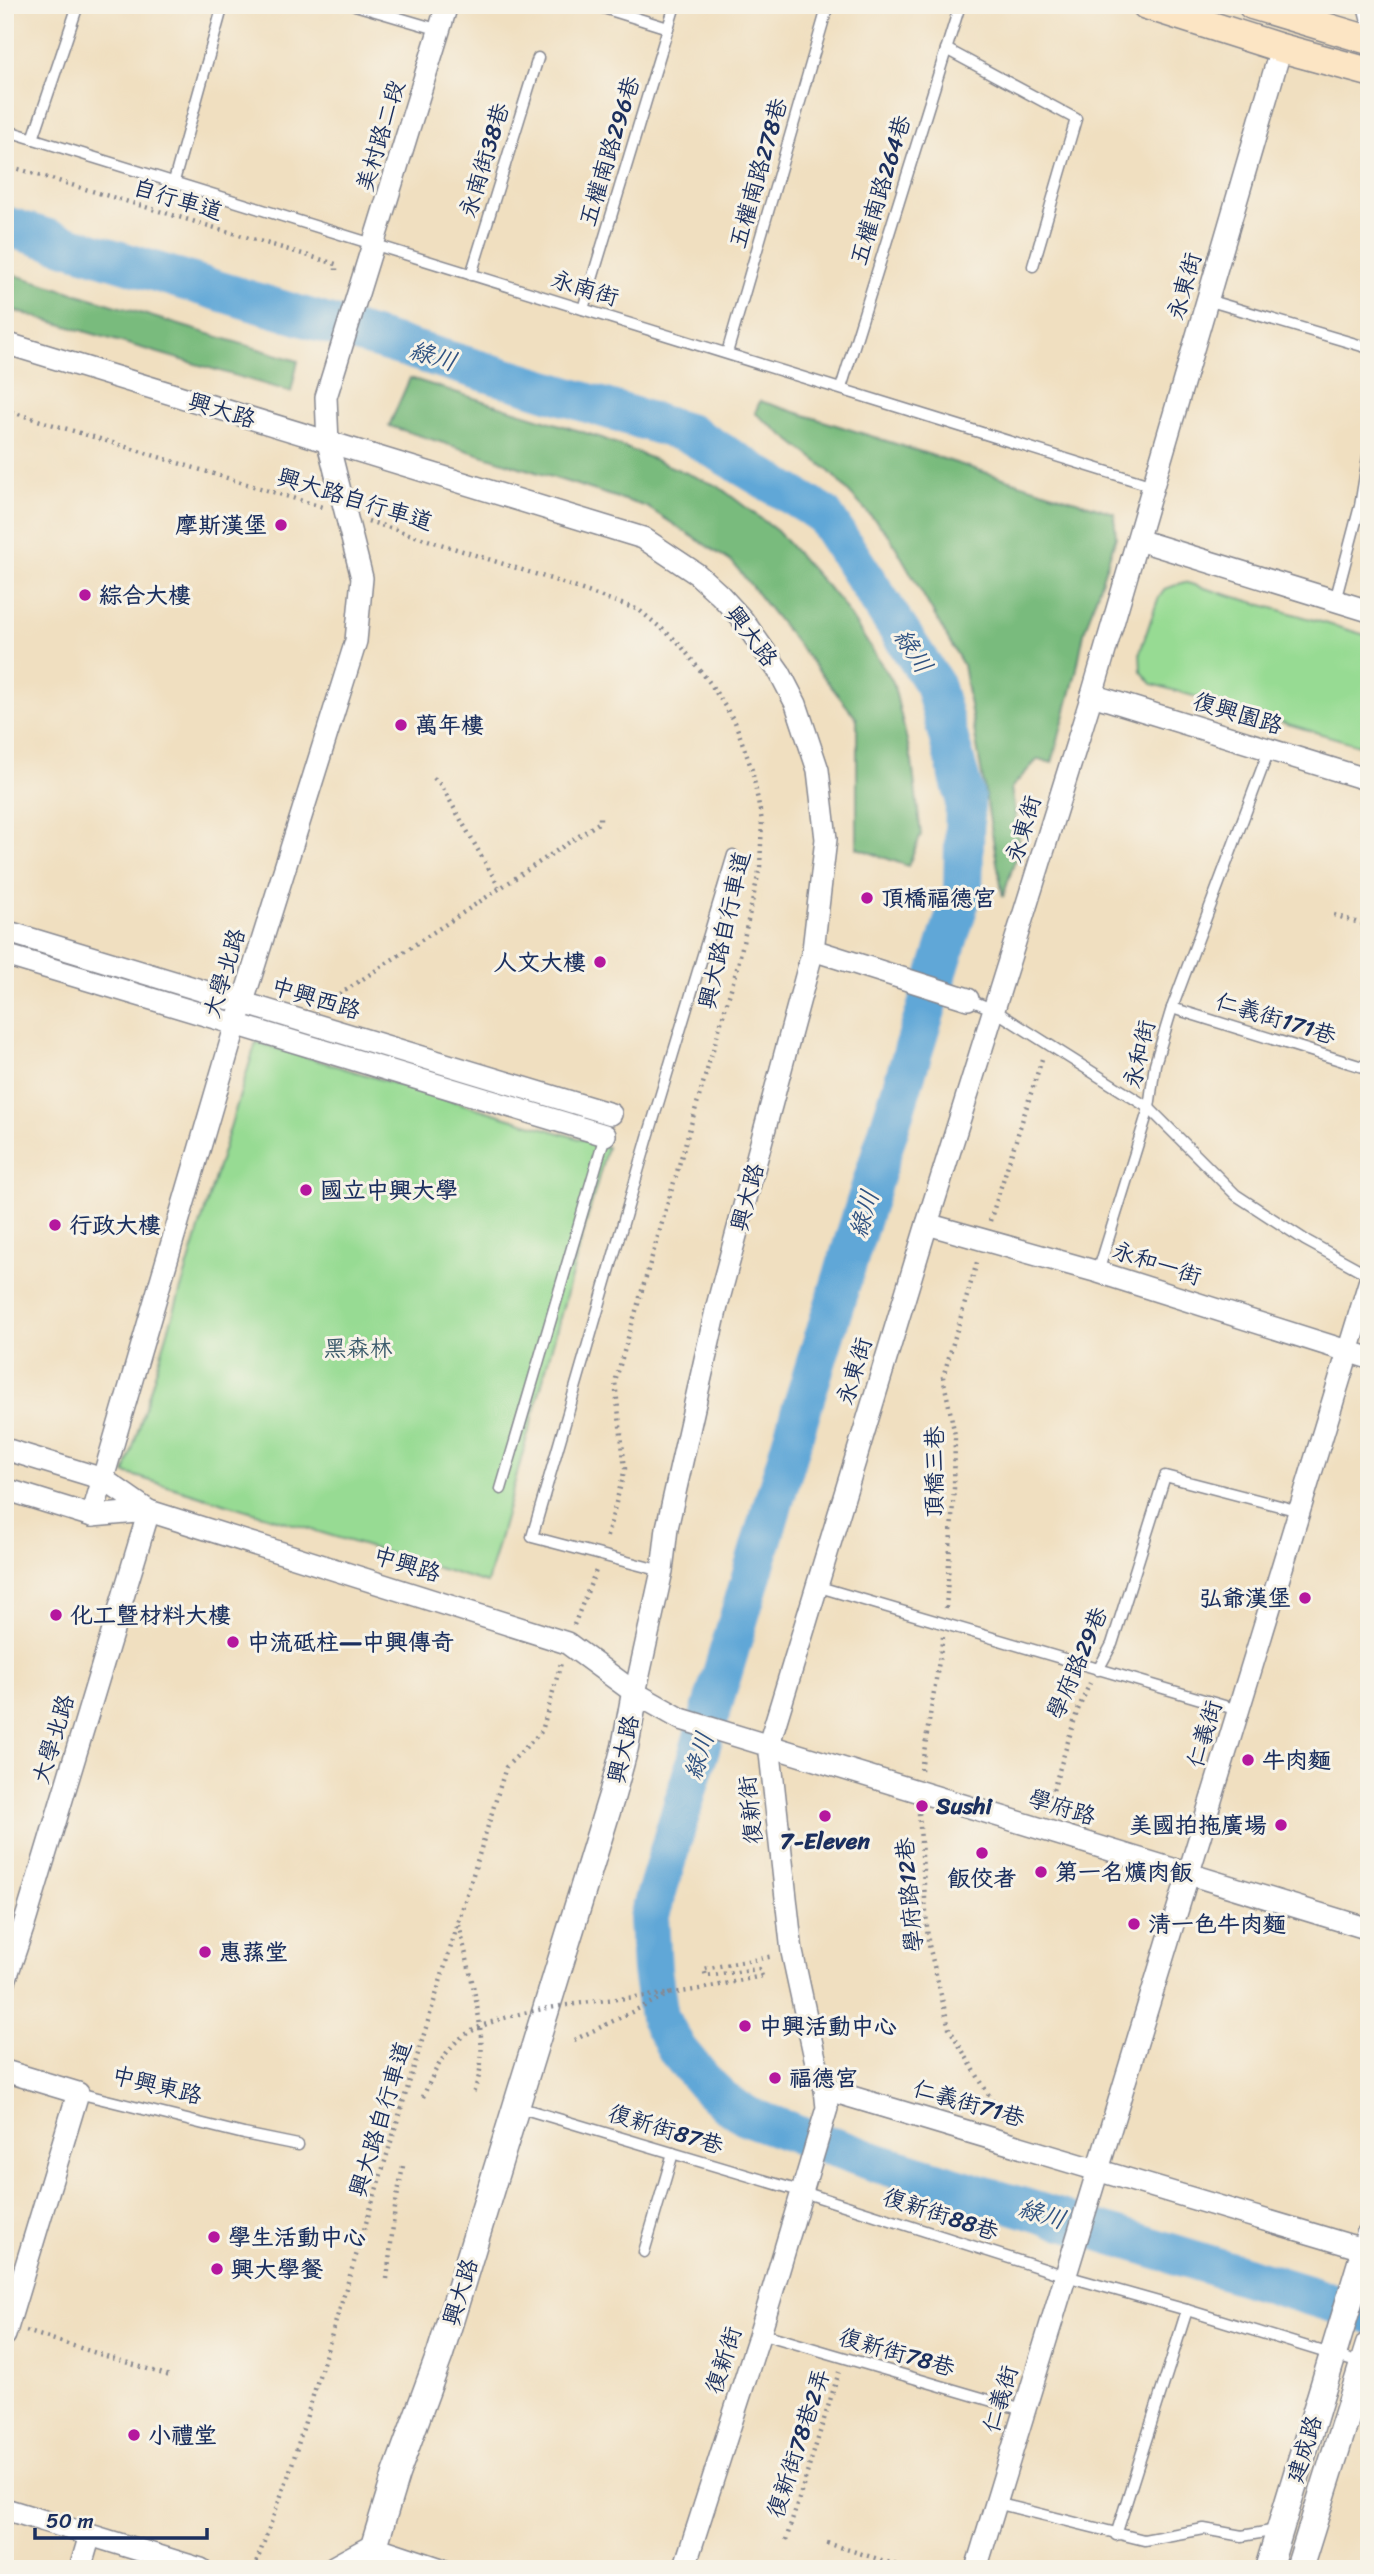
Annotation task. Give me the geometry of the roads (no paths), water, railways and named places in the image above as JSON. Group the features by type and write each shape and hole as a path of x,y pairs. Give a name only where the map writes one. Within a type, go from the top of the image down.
{"main road":[{"path":"1146,5 1281,48 1369,72"},
{"path":"1252,5 1369,40"}],"street":[{"name":"美村路二段","path":"328,443 326,397 447,5"},
{"name":"永東街","path":"769,1744 1092,695 1281,48"},
{"name":"興大路","path":"5,343 643,538 697,573 749,627 780,673 800,715 818,770 825,839 817,931 717,1306 667,1528 662,1571 625,1747 440,2354 396,2474 374,2562"},
{"name":"大學北路","path":"92,1516 242,1003 356,641 362,578 328,443"},
{"path":"1138,540 1369,611"},
{"name":"復興園路","path":"1092,695 1369,780"},
{"name":"中興西路","path":"5,931 611,1114"},
{"path":"813,950 968,999"},
{"name":"中興西路","path":"5,955 605,1135"},
{"name":"永和一街","path":"927,1224 1098,1272 1369,1358"},
{"name":"仁義街","path":"976,2569 1369,1283"},
{"name":"中興路","path":"5,1449 103,1479 149,1511 567,1643 635,1693"},
{"name":"中興路","path":"5,1489 92,1516 149,1511"},
{"name":"大學北路","path":"5,1981 149,1511"},
{"name":"學府路","path":"635,1693 681,1718 1369,1929"},
{"name":"復新街","path":"684,2569 760,2333 825,2117 825,2089 815,2058 792,1952 769,1744"},
{"name":"中興東路","path":"5,2071 78,2093"},
{"name":"仁義街71巷","path":"825,2089 1367,2245"},
{"path":"7,2330 78,2093"},
{"name":"建成路","path":"1268,2569 1367,2245"},
{"name":"建成路","path":"1299,2569 1367,2358"},
{"path":"5,2509 201,2569"},
{"path":"80,2569 90,2535"},
{"path":"335,2569 374,2562 441,2569"}],"lane":[{"path":"33,139 78,5"},
{"path":"174,181 223,5"},
{"path":"355,5 440,30"},
{"path":"594,5 668,28"},
{"name":"五權南路296巷","path":"583,309 675,5"},
{"name":"五權南路278巷","path":"727,353 828,5"},
{"name":"五權南路264巷","path":"841,388 960,5"},
{"path":"1363,5 1369,30"},
{"path":"946,49 1076,119 1033,266"},
{"name":"永南街38巷","path":"471,275 538,58"},
{"name":"永南街","path":"5,130 1153,486"},
{"path":"1207,300 1369,348"},
{"path":"1335,601 1360,506 1369,452"},
{"name":"永和街","path":"1269,750 1172,1008 1155,1064 1149,1108 1236,1195 1305,1240 1369,1275"},
{"path":"662,1571 532,1537 733,855"},
{"path":"968,999 994,1010 1149,1108 1098,1272"},
{"name":"仁義街171巷","path":"1172,1008 1369,1069"},
{"path":"501,1489 611,1114"},
{"name":"學府路29巷","path":"1098,1670 1112,1644 1165,1476 1299,1511"},
{"path":"816,1586 1238,1710"},
{"name":"中興東路","path":"78,2093 299,2145"},
{"name":"復新街87巷","path":"517,2107 803,2192"},
{"path":"644,2252 673,2153"},
{"name":"復新街88巷","path":"803,2192 1066,2276 1333,2355 1367,2358"},
{"path":"1116,2535 1187,2310"},
{"name":"復新街78巷","path":"760,2333 1023,2410"},
{"path":"996,2503 1144,2540 1204,2529 1242,2536 1280,2530"}],"waterway":[{"name":"綠川","path":"5,226 690,434 823,514 934,684 965,798 963,891 800,1414 649,1918 652,1970 659,2017 678,2051 705,2083 726,2103 749,2117 878,2163 1369,2314"}],"place":[{"name":"摩斯漢堡","path":"281,525"},
{"name":"綜合大樓","path":"85,595"},
{"name":"萬年樓","path":"401,725"},
{"name":"頂橋福德宮","path":"867,898"},
{"name":"人文大樓","path":"600,962"},
{"name":"國立中興大學","path":"306,1190"},
{"name":"行政大樓","path":"55,1225"},
{"name":"弘爺漢堡","path":"1305,1598"},
{"name":"化工暨材料大樓","path":"56,1615"},
{"name":"中流砥柱—中興傳奇","path":"233,1642"},
{"name":"牛肉麵","path":"1248,1760"},
{"name":"Sushi","path":"922,1806"},
{"name":"7-Eleven","path":"825,1816"},
{"name":"美國拍拖廣場","path":"1281,1825"},
{"name":"飯佼者","path":"982,1853"},
{"name":"第一名爌肉飯","path":"1041,1872"},
{"name":"清一色牛肉麵","path":"1134,1924"},
{"name":"惠蓀堂","path":"205,1952"},
{"name":"中興活動中心","path":"745,2026"},
{"name":"福德宮","path":"775,2078"},
{"name":"學生活動中心","path":"214,2237"},
{"name":"興大學餐","path":"217,2269"},
{"name":"小禮堂","path":"134,2435"}],"park label":[{"name":"黑森林","path":"358,1348"}]}
